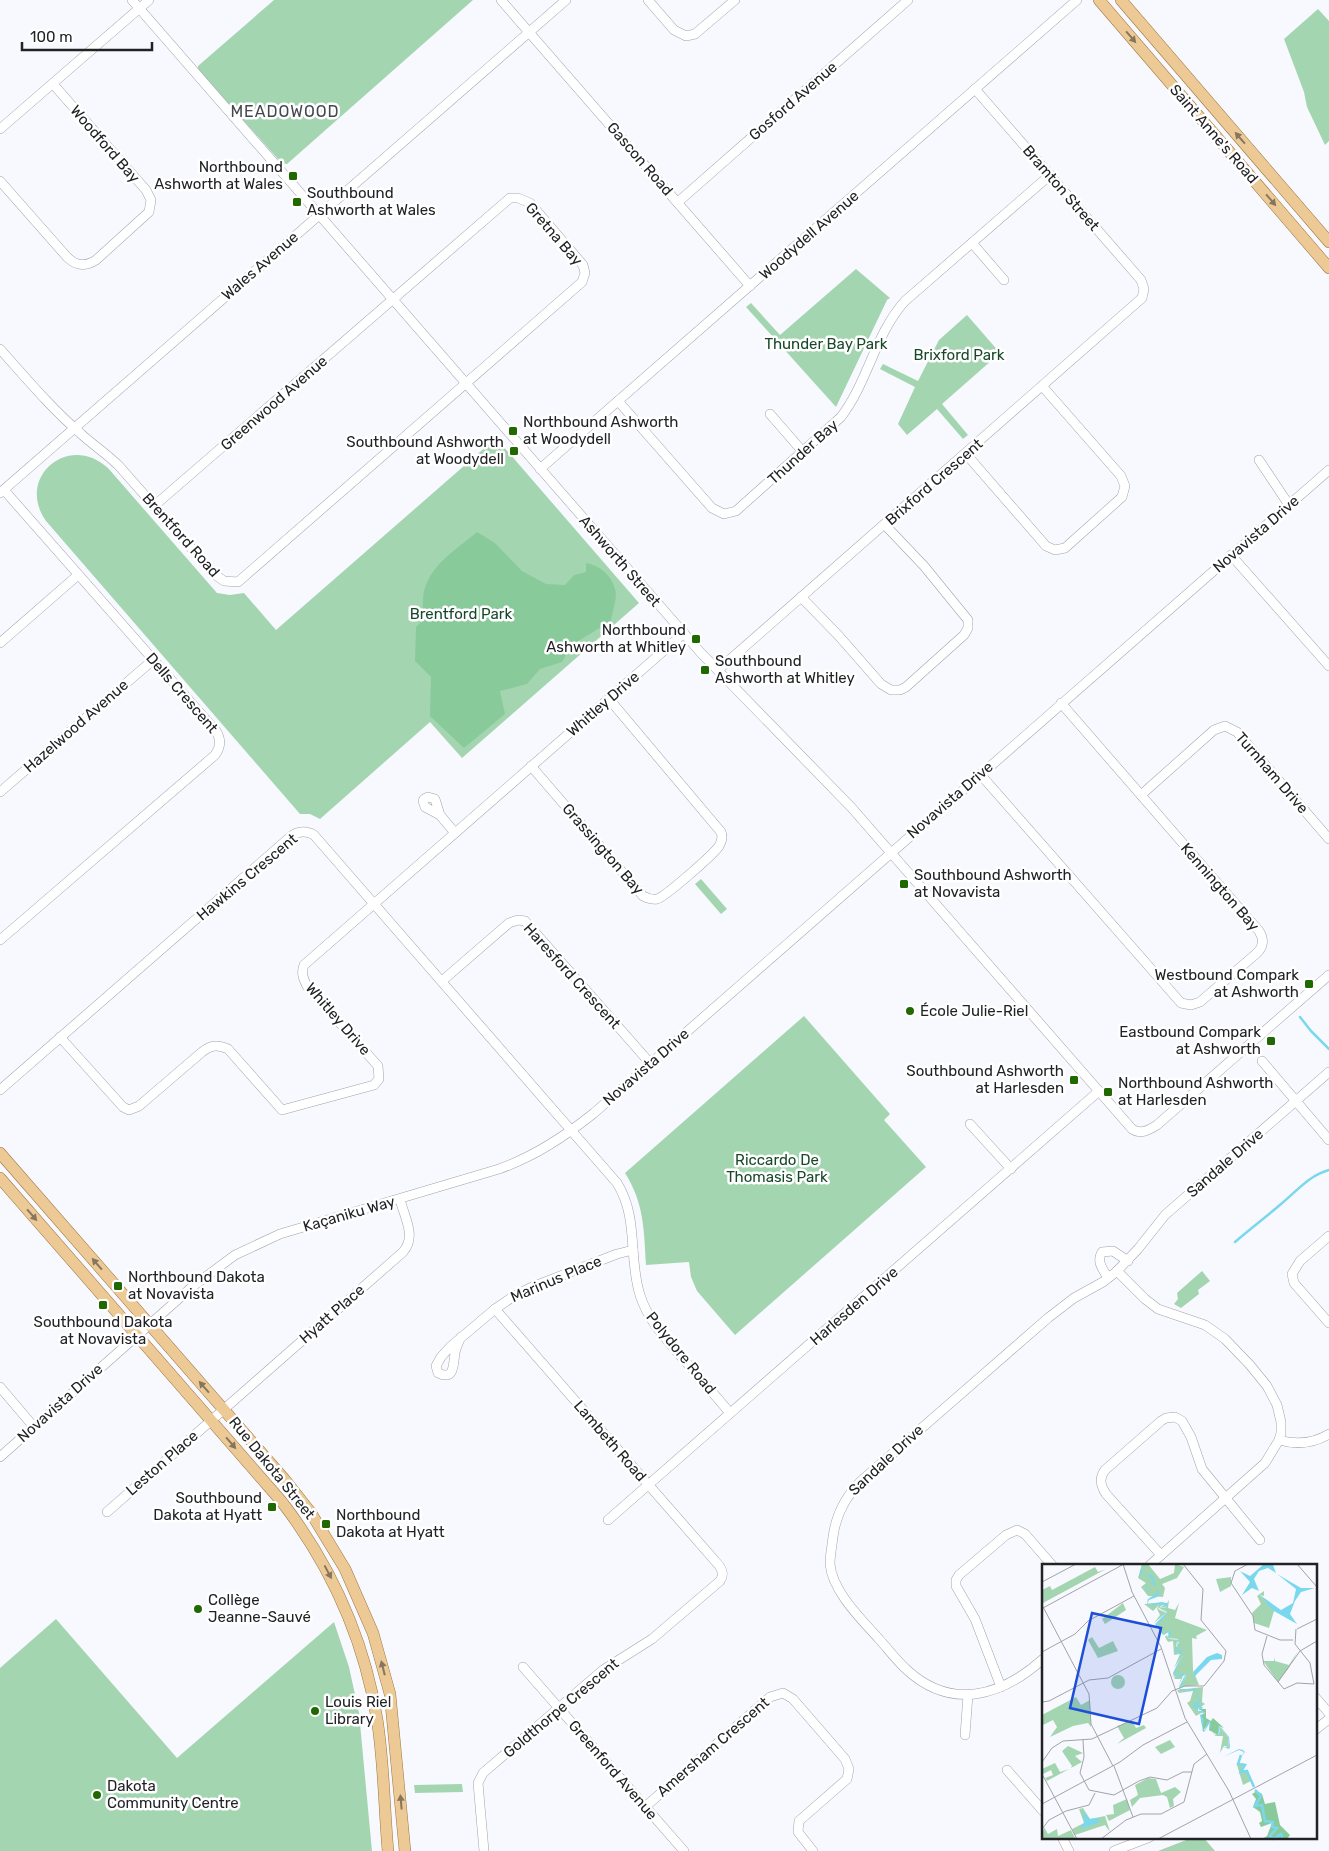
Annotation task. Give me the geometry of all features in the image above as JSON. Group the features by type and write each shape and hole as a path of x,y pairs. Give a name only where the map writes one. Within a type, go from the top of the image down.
{"main road":[{"name":"Saint Anne's Road","path":"1099,0 1329,268"},
{"name":"Saint Anne's Road","path":"1121,0 1329,242"},
{"name":"Rue Dakota Street","path":"0,1153 143,1330 217,1414 285,1480 311,1513 345,1569 364,1609 380,1655 390,1694 405,1851"},
{"name":"Rue Dakota Street","path":"0,1178 143,1330 217,1414 296,1520 330,1575 350,1620 368,1678 377,1721 388,1851"}],"street":[{"name":"Ashworth Street","path":"132,0 684,633 849,804 1132,1129 1140,1132 1149,1130 1157,1125 1329,975"},
{"path":"0,129 149,0"},
{"name":"Gascon Road","path":"502,0 750,286"},
{"name":"Wales Avenue","path":"2,491 566,0"},
{"path":"648,0 674,30 686,36 695,34 735,0"},
{"name":"Gosford Avenue","path":"678,202 908,0"},
{"name":"Woodydell Avenue","path":"540,469 1077,0"},
{"name":"Woodford Bay","path":"0,181 66,258 76,264 86,265 96,260 149,212 150,200 146,190 52,84"},
{"name":"Bramton Street","path":"976,89 1141,280 1144,289"},
{"name":"Thunder Bay","path":"618,401 708,504 721,513 728,514 736,511 846,412 891,321 899,309 1050,175"},
{"name":"Gretna Bay","path":"393,300 510,198 525,200 530,204 562,240 583,265 585,273 582,282 466,384"},
{"path":"972,243 1004,280"},
{"name":"Brixford Crescent","path":"718,670 1140,302 1144,289"},
{"name":"Greenwood Avenue","path":"154,506 393,300"},
{"name":"Brentford Road","path":"0,349 75,428 110,457 214,574 224,582 238,582 466,384"},
{"path":"966,454 1046,546 1055,550 1065,548 1122,497 1126,486 1121,476 1043,386"},
{"path":"770,414 803,452"},
{"path":"1259,460 1289,505"},
{"name":"Novavista Drive","path":"572,1130 1329,470"},
{"name":"Dells Crescent","path":"0,940 217,751 219,737 216,731 2,491"},
{"path":"801,597 838,635 881,684 891,690 900,690 906,687 964,635 968,628 968,620 924,566 885,525"},
{"path":"1231,555 1327,660"},
{"path":"0,643 78,575"},
{"name":"Whitley Drive","path":"60,1037 128,1110 139,1106 202,1052 214,1045 228,1049 282,1110 374,1085 379,1079 378,1066 307,986 303,980 302,972 304,965 684,633"},
{"name":"Hazelwood Avenue","path":"0,792 153,660"},
{"name":"Grassington Bay","path":"531,766 643,896 650,899 660,898 718,849 722,839 721,832 609,699"},
{"name":"Kennington Bay","path":"980,774 1176,999 1185,1005 1196,1004 1257,953 1262,945 1259,931 1061,703"},
{"name":"Turnham Drive","path":"1140,795 1214,730 1225,726 1237,732 1329,840"},
{"path":"440,815 455,833"},
{"name":"Hawkins Crescent","path":"0,1090 293,834 304,831 314,835 572,1130"},
{"name":"Haresford Crescent","path":"442,981 509,923 518,920 525,921 650,1063"},
{"path":"1262,1062 1329,1140"},
{"name":"Sandale Drive","path":"1042,1660 1023,1676 1001,1687 968,1695 949,1692 930,1685 907,1670 850,1605 836,1582 830,1564 834,1528 844,1501 853,1489 929,1420 1063,1305 1117,1271 1128,1261 1164,1215 1329,1072"},
{"name":"Harlesden Drive","path":"608,1520 1098,1091"},
{"path":"970,1124 1011,1169"},
{"name":"Kaçaniku Way","path":"143,1330 214,1270 249,1247 280,1234 519,1162 548,1147 572,1130"},
{"name":"Polydore Road","path":"572,1130 611,1175 622,1191 631,1220 637,1285 646,1312 660,1333 730,1413"},
{"name":"Hyatt Place","path":"217,1414 408,1247 411,1236 400,1198"},
{"path":"1329,1236 1300,1261 1292,1274 1294,1282 1329,1323"},
{"name":"Marinus Place","path":"461,1337 514,1296 532,1287 617,1254 633,1250"},
{"path":"1108,1278 1099,1259 1102,1252 1113,1251 1128,1261"},
{"path":"1117,1271 1145,1299 1158,1309 1205,1325 1218,1333 1236,1349 1261,1378 1273,1396 1281,1422 1279,1440 1265,1463 1151,1564"},
{"name":"Lambeth Road","path":"495,1309 720,1567 723,1575"},
{"name":"Novavista Drive","path":"0,1457 143,1330"},
{"path":"0,1388 34,1427"},
{"name":"Leston Place","path":"107,1512 217,1414"},
{"path":"1161,1555 1103,1489 1101,1484 1102,1474 1112,1463 1166,1418 1175,1417 1182,1421 1202,1469 1260,1540"},
{"path":"1279,1440 1306,1442 1329,1434"},
{"path":"1001,1687 975,1619 956,1586 956,1580 1006,1534 1017,1530 1025,1534 1051,1564"},
{"name":"Goldthorpe Crescent","path":"484,1851 478,1783 488,1768 612,1663 662,1632 720,1581 723,1575"},
{"name":"Greenford Avenue","path":"523,1667 684,1851"},
{"name":"Amersham Crescent","path":"645,1806 770,1697 783,1693 793,1699 848,1763 849,1769 846,1779 799,1821 798,1832 812,1851"},
{"path":"965,1735 968,1695"},
{"path":"1316,1698 1329,1713"},
{"path":"1316,1729 1329,1719"},
{"path":"1007,1770 1042,1810"},
{"path":"1062,1838 1069,1851"},
{"path":"1114,1851 1147,1838"}],"green space":[{"path":"274,0 473,0 287,164 282,163 278,159 198,70 198,66"},
{"path":"1318,9 1329,21 1329,141 1325,145 1307,107 1304,92 1284,39"},
{"name":"Thunder Bay Park","path":"856,269 890,298 887,300 836,407 746,307 751,303 780,335"},
{"name":"Brixford Park","path":"967,315 1000,353 942,404 968,435 963,439 937,409 907,435 898,424 915,387 880,369 883,364 918,381 939,340"},
{"name":"Brentford Park","path":"496,438 639,603 462,758 430,722 320,819 310,814 300,814 46,521 38,505 37,489 42,475 51,465 63,457 78,455 93,458 108,468 217,593 230,595 244,593 276,630"},
{"path":"477,532 495,543 522,571 546,584 565,585 574,575 586,572 586,563 596,566 611,579 616,596 611,621 572,645 562,662 540,669 527,684 500,691 505,714 464,748 430,716 431,677 415,661 416,627 424,619 423,600 429,578 442,561"},
{"path":"701,879 727,909 721,914 695,884"},
{"name":"Riccardo De Thomasis Park","path":"804,1016 890,1114 884,1120 926,1167 735,1335 697,1291 691,1277 689,1262 646,1265 642,1217 636,1195 625,1173"},
{"path":"1202,1271 1210,1281 1198,1290 1199,1294 1181,1308 1174,1304 1178,1299 1177,1293"},
{"path":"56,1619 177,1758 334,1622 349,1667 359,1713 372,1851 0,1851 0,1668"},
{"path":"462,1784 463,1792 415,1793 414,1785"},
{"path":"1191,1838 1204,1838 1215,1851 1158,1851"}],"waterway":[{"path":"1300,1017 1329,1049"},
{"path":"1235,1242 1309,1180 1329,1170"}],"place":[{"name":"Northbound Ashworth at Wales","path":"293,176"},
{"name":"Southbound Ashworth at Wales","path":"297,202"},
{"name":"Northbound Ashworth at Woodydell","path":"513,431"},
{"name":"Southbound Ashworth at Woodydell","path":"514,451"},
{"name":"Northbound Ashworth at Whitley","path":"696,639"},
{"name":"Southbound Ashworth at Whitley","path":"705,670"},
{"name":"Southbound Ashworth at Novavista","path":"904,884"},
{"name":"Westbound Compark at Ashworth","path":"1309,984"},
{"name":"École Julie-Riel","path":"910,1011"},
{"name":"Eastbound Compark at Ashworth","path":"1271,1041"},
{"name":"Southbound Ashworth at Harlesden","path":"1074,1080"},
{"name":"Northbound Ashworth at Harlesden","path":"1108,1092"},
{"name":"Northbound Dakota at Novavista","path":"118,1286"},
{"name":"Southbound Dakota at Novavista","path":"103,1305"},
{"name":"Southbound Dakota at Hyatt","path":"272,1507"},
{"name":"Northbound Dakota at Hyatt","path":"326,1524"},
{"name":"Collège Jeanne-Sauvé","path":"198,1609"},
{"name":"Louis Riel Library","path":"315,1711"},
{"name":"Dakota Community Centre","path":"97,1795"}],"district":[{"name":"MEADOWOOD","path":"285,111"}]}
